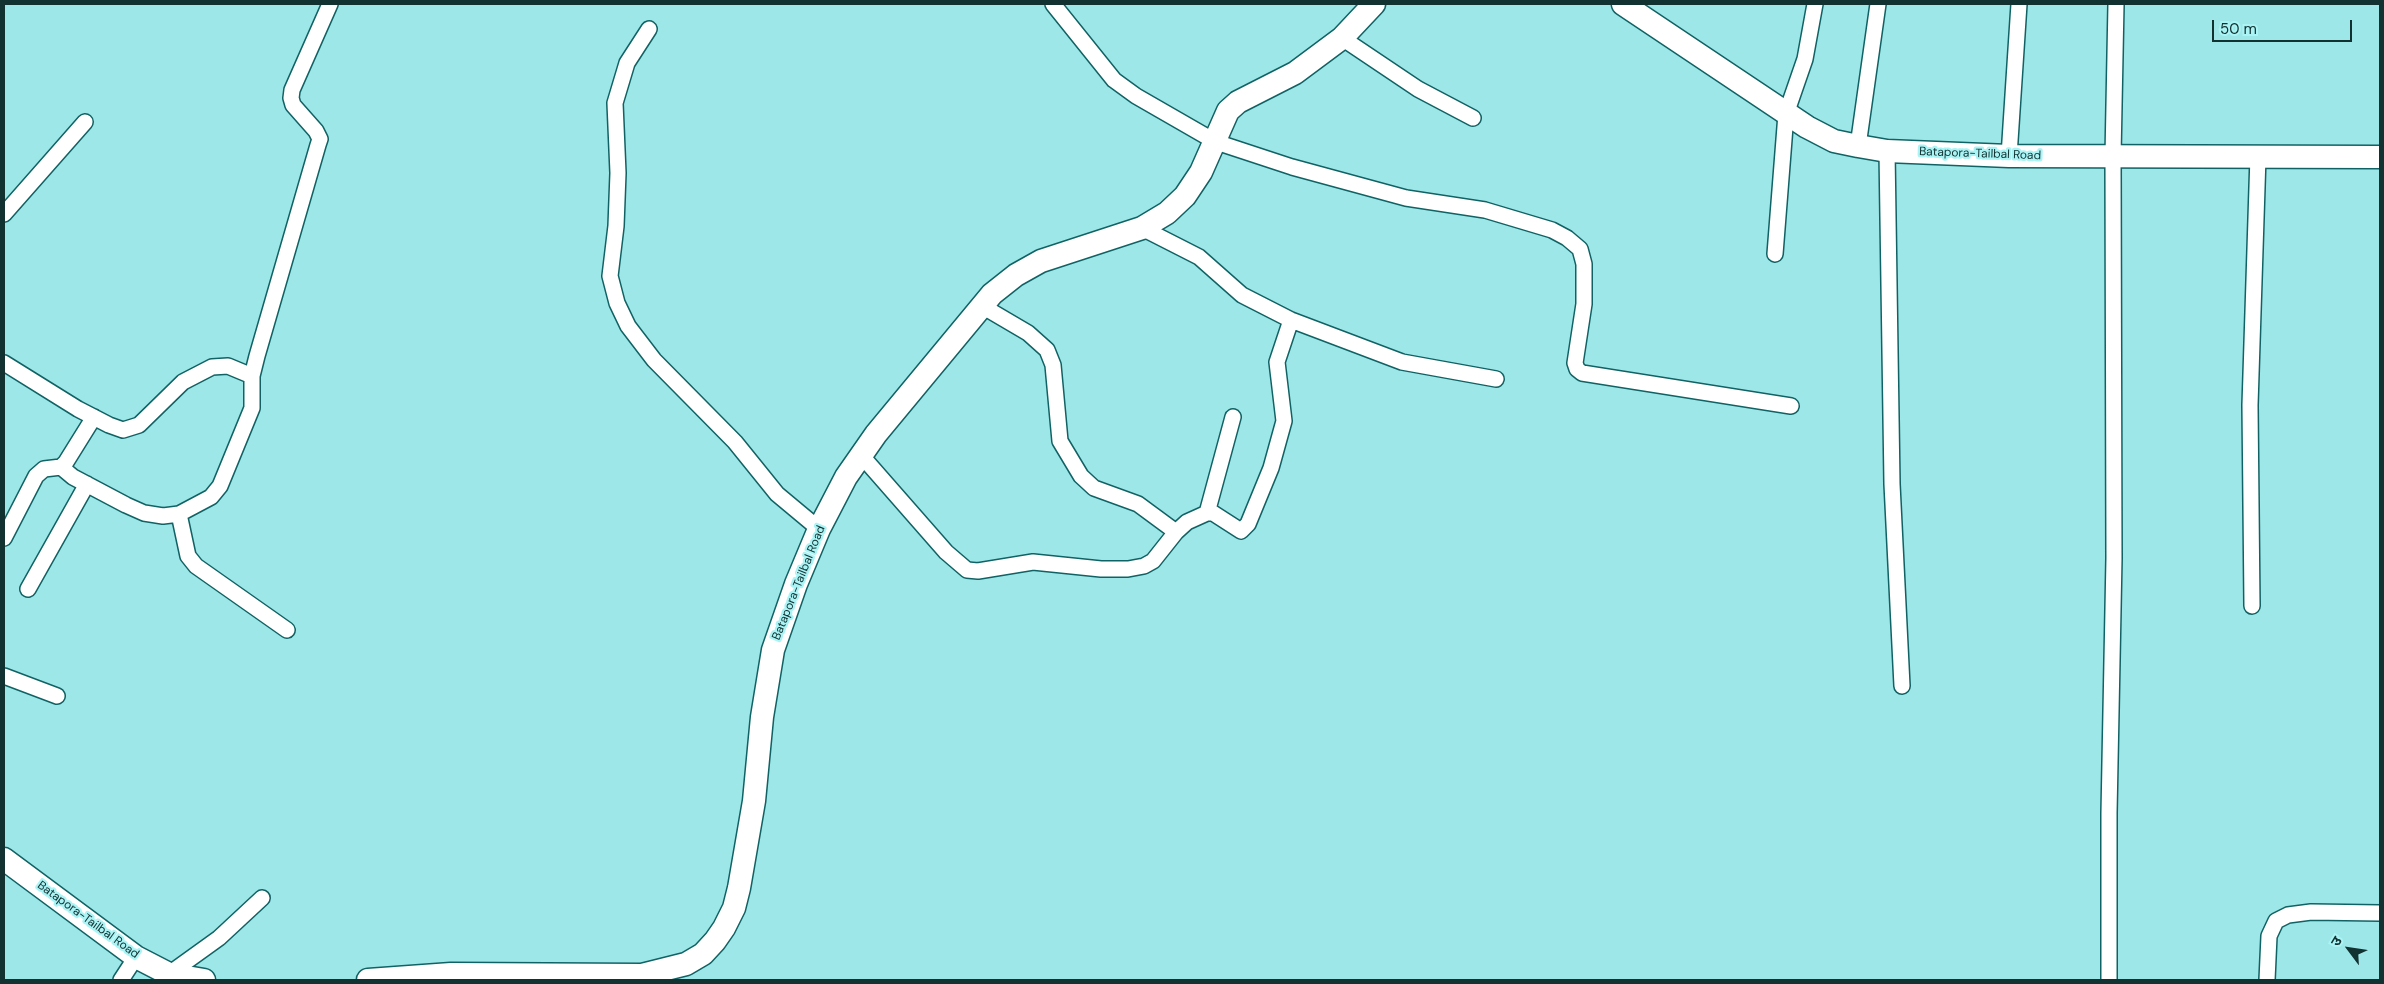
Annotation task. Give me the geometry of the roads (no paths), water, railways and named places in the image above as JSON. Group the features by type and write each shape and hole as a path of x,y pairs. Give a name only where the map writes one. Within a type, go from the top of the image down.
{"main road":[{"name":"Batapora-Tailbal Road","path":"368,980 642,975 686,964 703,954 715,941 734,908 740,888 754,801 762,717 773,650 796,584 819,529 846,477 861,455 899,404 992,294 1016,275 1041,261 1142,228 1167,213 1185,196 1201,172 1216,142 1221,122 1228,111 1238,102 1295,73 1342,38 1374,4"},
{"name":"Batapora-Tailbal Road","path":"1622,4 1822,136 1887,152 2009,156 2380,157"},
{"name":"Batapora-Tailbal Road","path":"4,859 136,957 169,974 204,980"}],"street":[{"path":"4,538 36,476 44,468 61,467 87,484 144,513 163,516 180,514 211,497 220,486 252,408 252,376 320,138 292,104 292,90 330,4"},
{"path":"1053,4 1114,80 1136,96 1216,142 1292,167 1406,198 1485,210 1552,230 1567,238 1580,249 1584,264 1584,304 1575,363 1577,369 1582,372 1792,406"},
{"path":"1776,254 1786,114 1805,59 1816,4"},
{"path":"1858,146 1878,4"},
{"path":"2009,156 2019,4"},
{"path":"2109,980 2109,813 2114,558 2113,156 2116,4"},
{"path":"649,29 627,63 614,103 618,173 616,226 610,276 617,303 628,326 654,360 735,442 777,494 819,529"},
{"path":"1342,38 1418,89 1473,118"},
{"path":"4,214 85,122"},
{"path":"1887,152 1892,484 1902,686"},
{"path":"2252,606 2250,405 2258,156"},
{"path":"1142,228 1199,257 1242,295 1291,320 1402,362 1496,380"},
{"path":"982,306 1028,333 1047,350 1053,365 1060,440 1081,476 1100,491 1138,504 1176,532"},
{"path":"861,455 946,552 966,570 978,571 1033,562 1101,569 1144,566 1153,561 1176,532 1188,522 1207,513 1213,513 1235,529 1241,530 1248,524 1271,468 1284,421 1277,362 1291,320"},
{"path":"4,363 94,417 110,426 123,430 130,429 151,414 183,382 212,366 228,366 252,376"},
{"path":"61,467 94,417"},
{"path":"1207,513 1233,417"},
{"path":"28,589 87,484"},
{"path":"180,514 188,556 196,566 286,630"},
{"path":"4,676 57,696"},
{"path":"169,974 219,938 262,898"},
{"path":"2268,980 2269,936 2276,921 2288,916 2311,912 2380,913"},
{"path":"121,980 136,957"}]}
